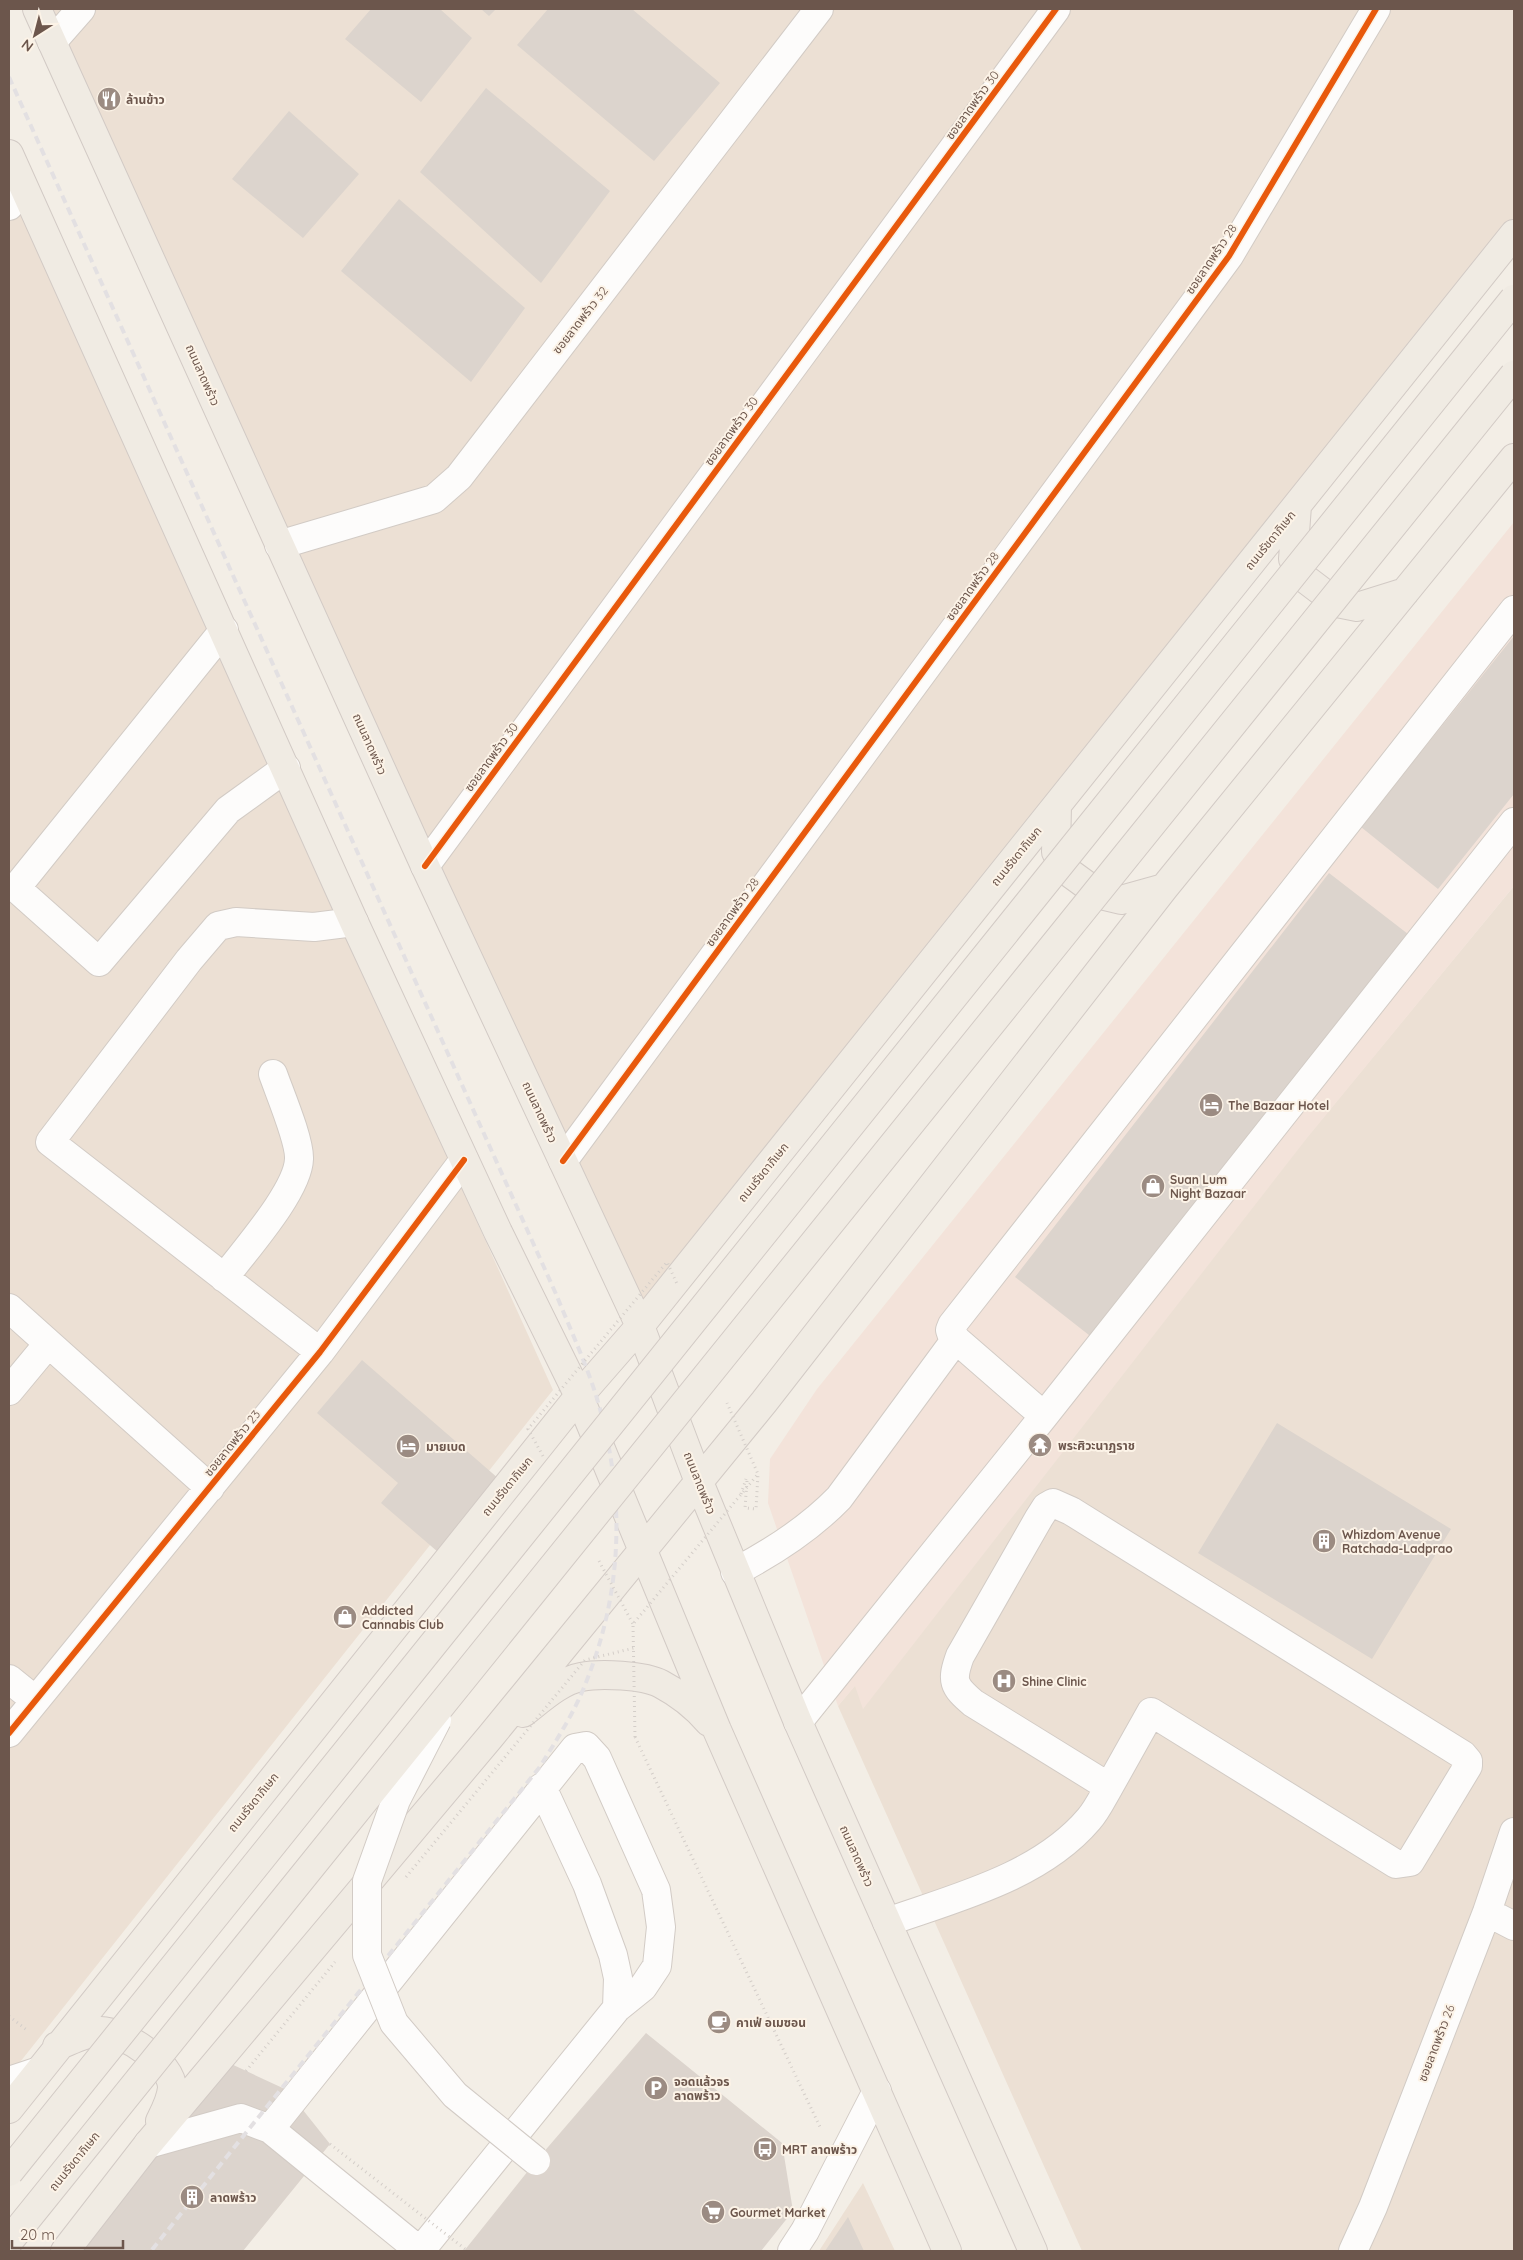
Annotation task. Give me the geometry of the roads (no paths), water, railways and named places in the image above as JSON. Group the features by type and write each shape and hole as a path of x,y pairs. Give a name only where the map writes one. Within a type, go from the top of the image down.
{"main road":[{"name":"ถนนลาดพร้าว","path":"36,9 425,866 640,1326 699,1482 798,1722 1033,2251"},
{"path":"9,154 16,196 224,630 354,922 464,1160 579,1396 717,1730 947,2251"},
{"name":"ถนนรัชดาภิเษก","path":"9,2109 36,2072 579,1396 640,1326 1514,234"},
{"path":"9,2172 1514,299"},
{"name":"ถนนรัชดาภิเษก","path":"9,2241 447,1701 1514,375"},
{"path":"65,2251 148,2144 490,1737 699,1482 1164,888 1514,458"},
{"path":"1297,506 1293,559 1304,578 1337,603 1357,607 1404,592"},
{"path":"1057,806 1056,852 1067,871 1100,896 1121,900 1164,888"},
{"path":"490,1737 553,1690 580,1677 617,1675 659,1683 691,1703 717,1730"},
{"path":"57,2046 100,2031 126,2036 168,2072 172,2087 167,2106 148,2144"}],"street":[{"path":"52,42 80,9"},
{"name":"ซอยลาดพร้าว 32","path":"279,545 434,499 459,477 819,9"},
{"name":"ซอยลาดพร้าว 30","path":"425,866 1056,9"},
{"name":"ซอยลาดพร้าว 28","path":"563,1161 1229,256 1376,9"},
{"path":"1044,1416 952,1336 950,1330 960,1313 1514,610"},
{"path":"224,630 16,888 99,962 228,810 286,768"},
{"path":"798,1722 1044,1416 1514,822"},
{"path":"320,1352 50,1142 189,960 218,926 236,922 314,927 354,922"},
{"path":"224,1278 282,1200 297,1173 299,1158 297,1145 273,1074"},
{"name":"ซอยลาดพร้าว 23","path":"9,1733 320,1352 464,1160"},
{"path":"9,1308 210,1488"},
{"path":"735,1572 774,1552 827,1511 839,1498 956,1339"},
{"path":"9,1391 48,1344"},
{"path":"887,1922 980,1889 1041,1859 1080,1829 1090,1818 1109,1787 1151,1712 1396,1864 1410,1862 1468,1766 1468,1761 1463,1755 1080,1516 1061,1505 1053,1503 1046,1507 1039,1518 960,1656 954,1672 954,1682 959,1691 973,1703 1109,1787"},
{"path":"9,1679 35,1700"},
{"path":"447,1701 396,1800 367,1881 367,1955 394,2023 456,2095 536,2161"},
{"path":"148,2144 241,2118 270,2129 420,2251 618,2008 644,1987 657,1966 661,1927 656,1890 597,1758 586,1746 575,1748 542,1787 270,2129"},
{"path":"542,1787 588,1884 613,1955 618,1978 618,2008"},
{"name":"ซอยลาดพร้าว 26","path":"1353,2251 1373,2207 1487,1912 1514,1832"},
{"path":"1487,1912 1514,1926"},
{"path":"9,2082 36,2072"},
{"path":"792,2251 805,2232 877,2091"}],"railway":[{"path":"9,77 556,1294 595,1392 605,1429 616,1503 616,1540 613,1576 607,1613 598,1649 580,1696 552,1748 539,1768 151,2251"}],"place":[{"name":"ล้านข้าว","path":"109,99"},
{"name":"The Bazaar Hotel","path":"1211,1105"},
{"name":"Suan Lum Night Bazaar","path":"1153,1186"},
{"name":"พระศิวะนาฏราช","path":"1040,1445"},
{"name":"มายเบด","path":"408,1446"},
{"name":"Whizdom Avenue Ratchada-Ladprao","path":"1324,1541"},
{"name":"Addicted Cannabis Club","path":"345,1617"},
{"name":"Shine Clinic","path":"1004,1681"},
{"name":"คาเฟ่ อเมซอน","path":"719,2022"},
{"name":"จอดแล้วจร ลาดพร้าว","path":"656,2088"},
{"name":"MRT ลาดพร้าว","path":"765,2149"},
{"name":"ลาดพร้าว","path":"192,2197"},
{"name":"Gourmet Market","path":"713,2212"}]}
